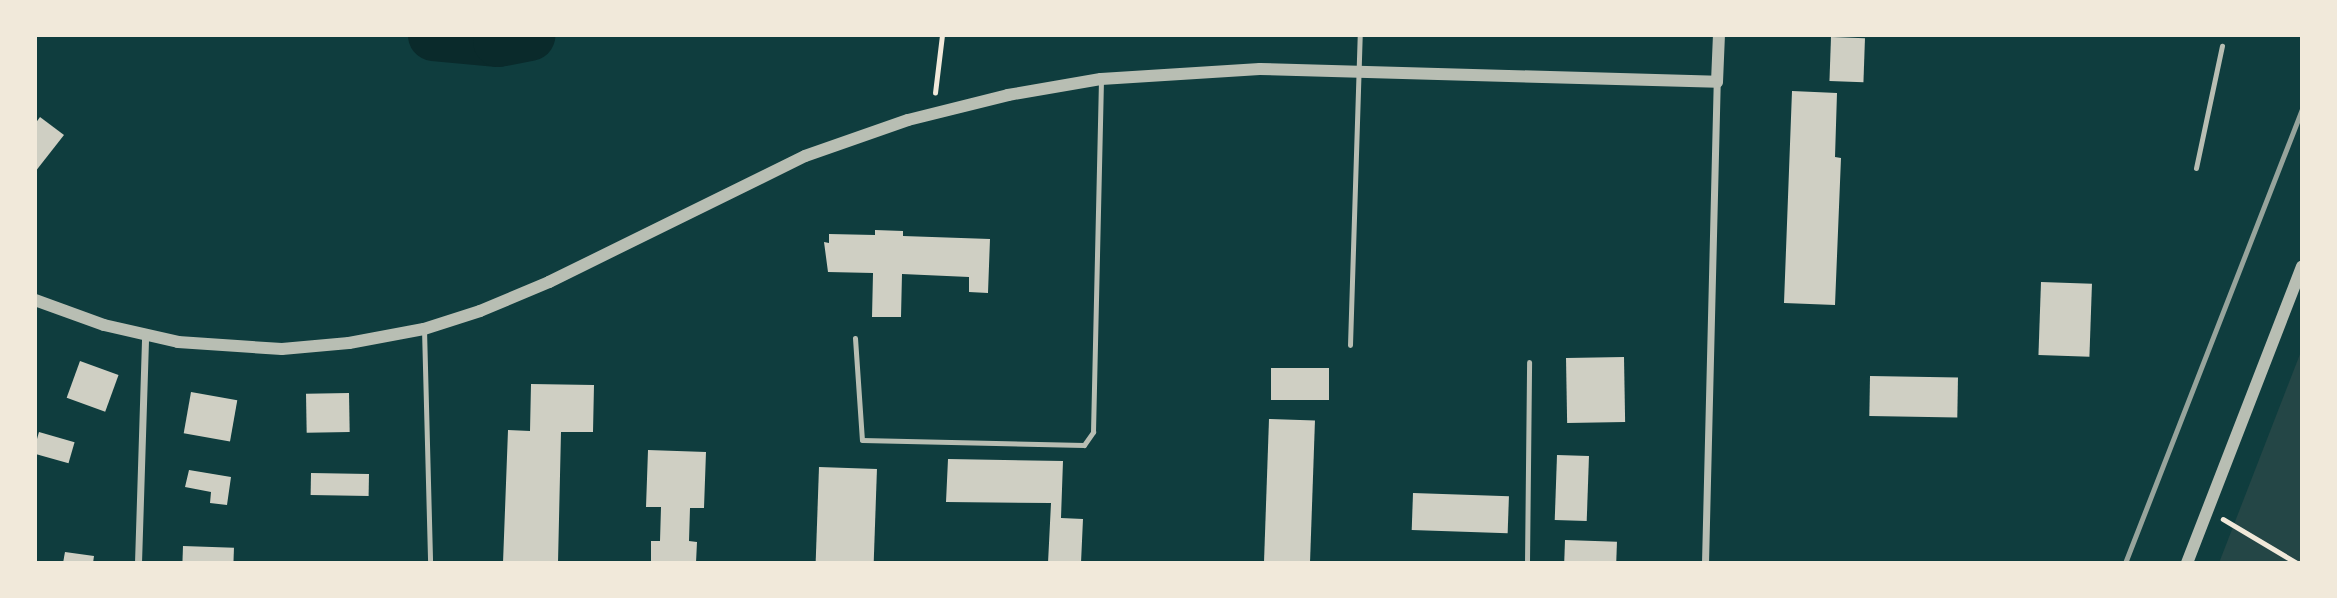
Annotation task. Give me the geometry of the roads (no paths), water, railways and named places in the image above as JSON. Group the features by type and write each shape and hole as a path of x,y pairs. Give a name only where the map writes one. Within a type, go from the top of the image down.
{"street":[{"path":"1705,563 1719,35"},
{"path":"35,300 145,335 282,349 349,344 424,329 549,282 805,156 933,113 1101,79 1259,69 1717,82"},
{"path":"2187,563 2302,267"},
{"path":"138,563 145,335"}],"lane":[{"path":"1350,345 1360,35"},
{"path":"2196,168 2222,46"},
{"path":"855,338 862,440 1084,445 1093,432 1101,79"},
{"path":"424,329 430,563"},
{"path":"1527,563 1529,362"}],"waterway":[{"path":"433,35 498,41 529,35"}],"railway":[{"path":"2125,563 2302,109"}]}
